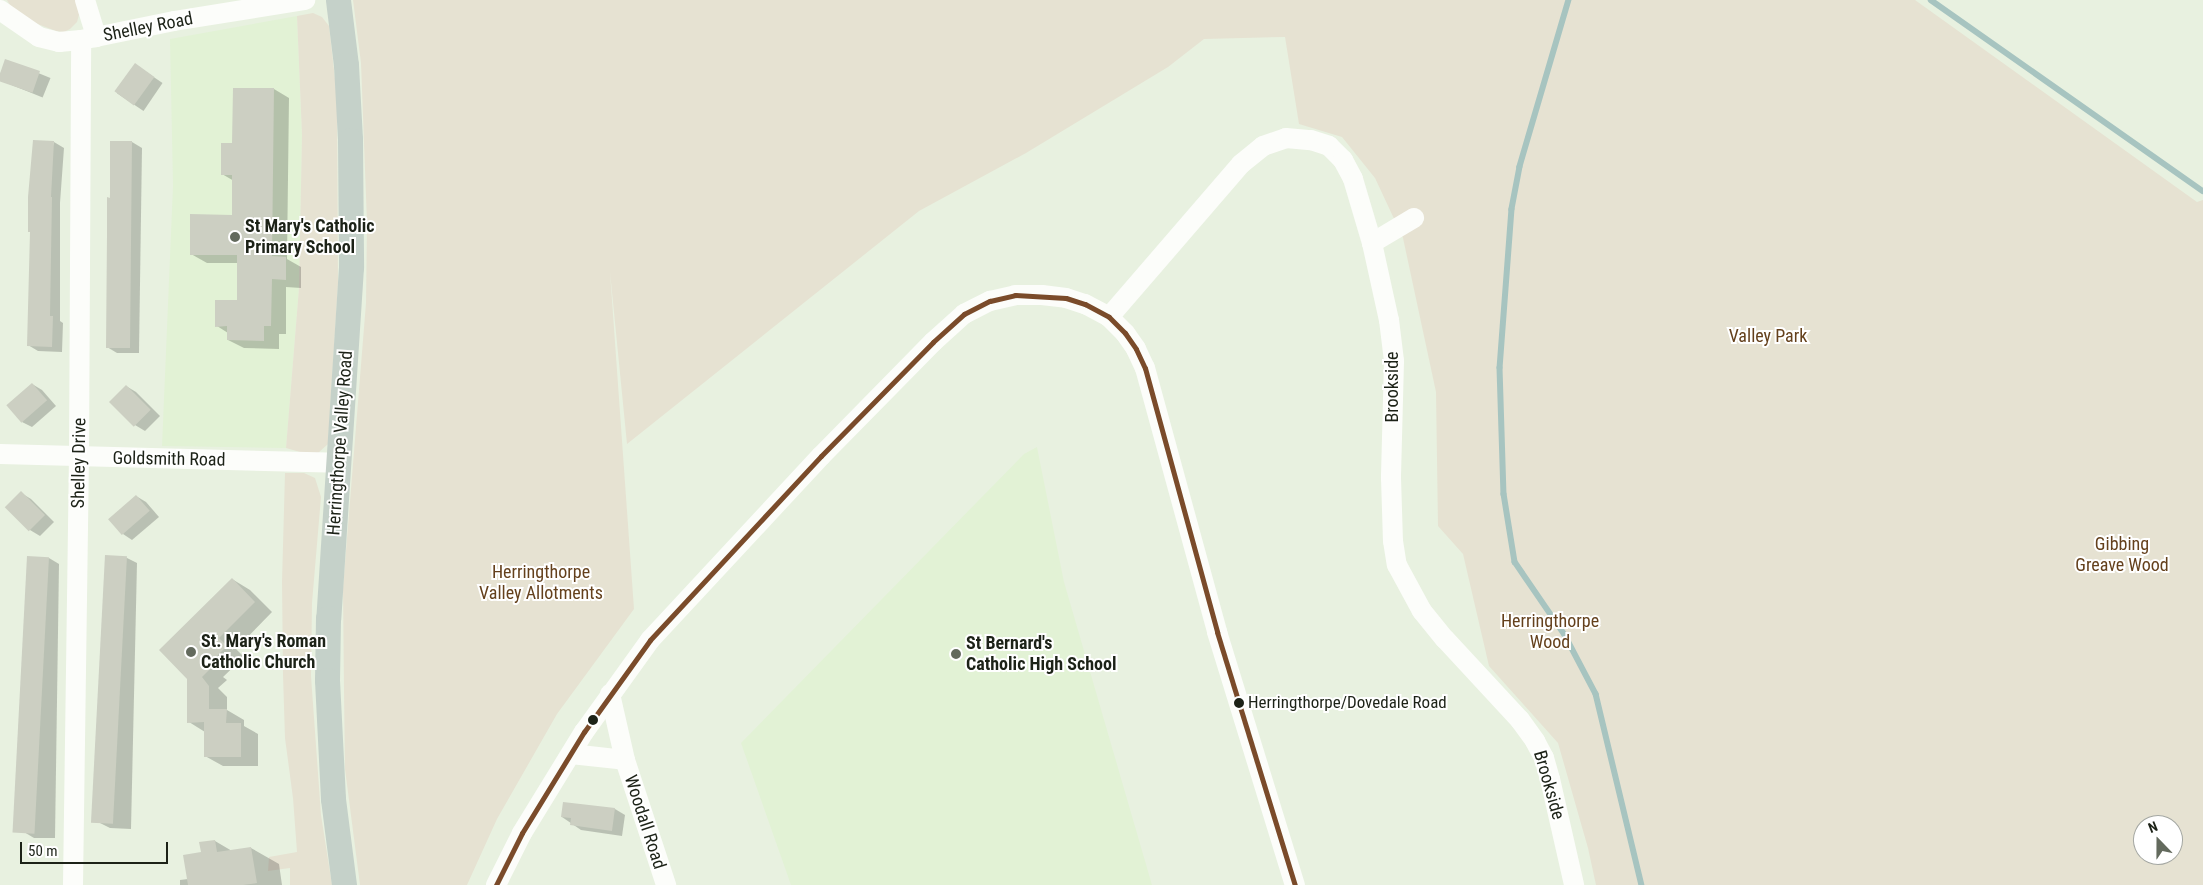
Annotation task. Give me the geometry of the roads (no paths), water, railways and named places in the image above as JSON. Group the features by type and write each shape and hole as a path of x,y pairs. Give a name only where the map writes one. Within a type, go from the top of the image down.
{"main road":[{"name":"Herringthorpe Valley Road","path":"338,0 346,65 351,197 348,334 328,618 327,680 333,799 344,885"}],"street":[{"name":"Shelley Drive","path":"72,885 79,457 89,39 84,0"},
{"name":"Shelley Road","path":"0,10 38,37 59,42 89,39 174,21 305,0"},
{"name":"Brookside","path":"1109,318 1241,164 1263,146 1286,138 1311,140 1329,146 1343,160 1353,179 1372,243 1389,320 1394,361 1391,478 1393,541 1397,565 1422,611 1445,639 1520,720 1535,741 1544,758 1550,778 1574,885"},
{"path":"1372,243 1414,218"},
{"path":"496,885 522,833 571,754 610,694 650,640 835,442 933,342 964,314 990,302 1015,295 1042,295 1085,304 1109,318 1125,333 1136,349 1145,368 1217,632 1295,885"},
{"name":"Goldsmith Road","path":"0,454 338,463"},
{"name":"Woodall Road","path":"610,694 625,760 666,885"},
{"name":"Woodall Road","path":"571,754 625,760"}],"waterway":[{"path":"1569,0 1520,167 1512,209 1500,368 1504,494 1515,562 1565,635 1596,694 1642,885"},
{"path":"1931,0 2203,191"}],"place":[{"name":"St Mary's Catholic Primary School","path":"235,237"},
{"name":"St. Mary's Roman Catholic Church","path":"191,652"},
{"name":"St Bernard's Catholic High School","path":"956,654"},
{"name":"Herringthorpe/Dovedale Road","path":"1239,703"}],"park label":[{"name":"Valley Park","path":"1768,336"},
{"name":"Gibbing Greave Wood","path":"2122,555"},
{"name":"Herringthorpe Valley Allotments","path":"541,583"},
{"name":"Herringthorpe Wood","path":"1550,632"}]}
